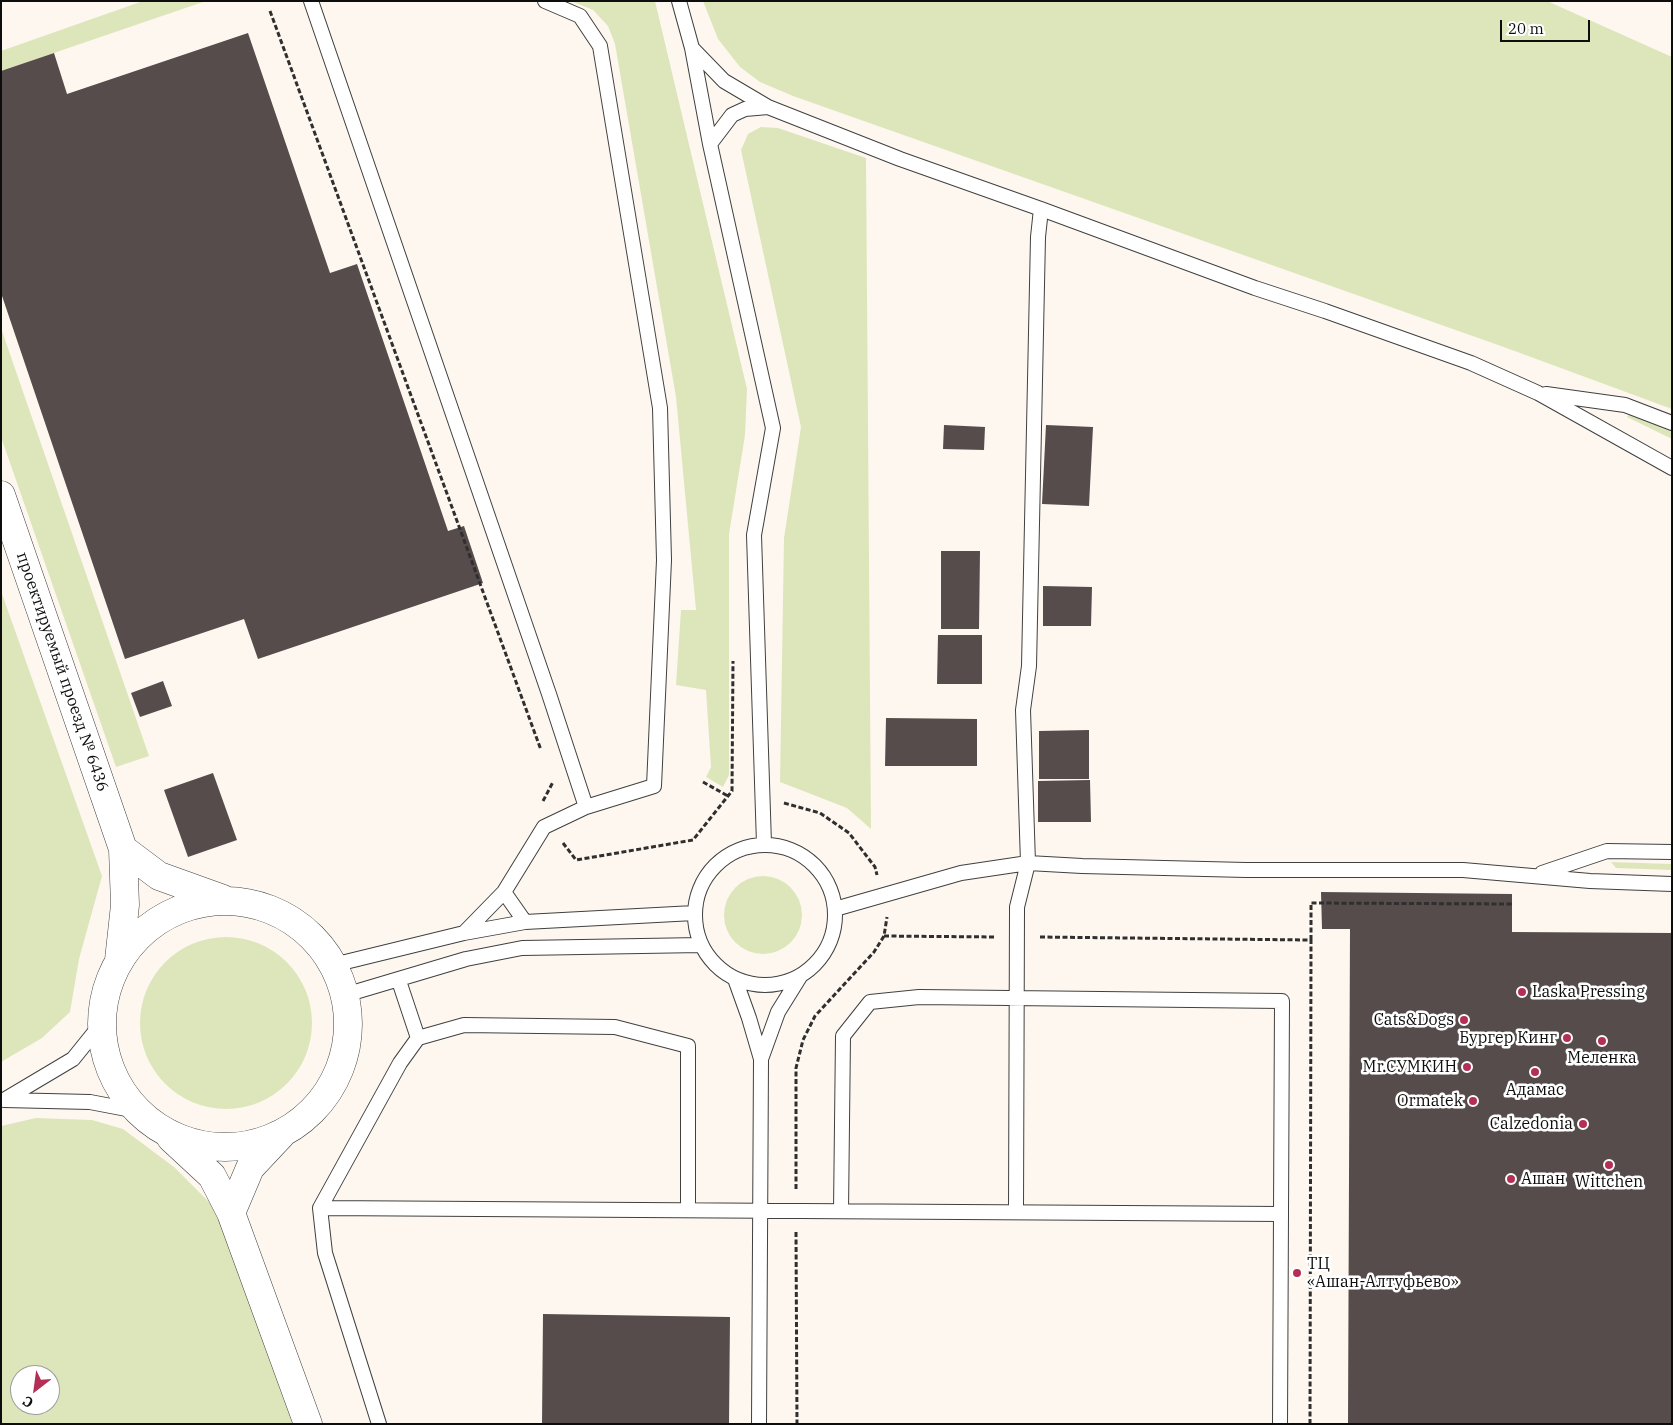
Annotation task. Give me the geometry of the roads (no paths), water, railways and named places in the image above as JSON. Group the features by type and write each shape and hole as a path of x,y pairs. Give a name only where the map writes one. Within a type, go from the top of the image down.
{"street":[{"name":"проектируемый проезд № 6436","path":"1,495 123,849 125,905 119,960"},
{"path":"123,849 160,876 227,900 259,905 289,919 314,939 333,965 345,995 348,1027 343,1059 330,1089 310,1114 283,1133 250,1168 231,1213"},
{"path":"227,900 195,904 165,916 139,936 119,960 106,990 102,1023 106,1055 118,1085 137,1111 163,1130 212,1176 231,1213 308,1424"},
{"path":"163,1130 192,1143 223,1147 254,1144 283,1133"}],"lane":[{"path":"310,1 549,694 586,807"},
{"path":"464,933 504,892 544,826 586,807 654,786 664,560 660,408 600,46 580,16 545,1"},
{"path":"679,1 692,48 710,144 773,428 754,535 764,844"},
{"path":"692,48 724,81 768,107 900,159 1255,288 1471,363 1538,393 1672,468"},
{"path":"710,144 732,115 745,109 768,107"},
{"path":"1016,1212 1017,907 1028,862 1023,710 1029,666 1037,265 1041,209"},
{"path":"1538,393 1624,405 1672,423"},
{"path":"764,844 785,848 804,856 820,870 830,889 835,909 834,929 828,947 816,963 801,975 780,984 765,985 757,985 735,979 715,965 701,945 696,930 694,913 698,892 708,873 723,858 736,851 764,844"},
{"path":"1536,875 1607,851 1672,852"},
{"path":"835,909 961,873 1028,862 1082,866 1246,870 1463,870 1590,881 1672,884"},
{"path":"504,892 525,922"},
{"path":"333,965 464,933 525,922 694,913"},
{"path":"345,995 399,981 466,959 522,948 701,945"},
{"path":"761,1059 778,1012 801,975"},
{"path":"735,979 761,1059 759,1424"},
{"path":"399,981 418,1038"},
{"path":"841,1211 842,1036 870,1002 919,998 1282,1001 1280,1424"},
{"path":"2,1101 72,1059 102,1023"},
{"path":"379,1424 325,1253 320,1208 400,1064 418,1038 464,1025 615,1027 688,1046 688,1210"},
{"path":"2,1101 90,1102 137,1111"},
{"path":"320,1208 1281,1214"}],"place":[{"name":"Laska Pressing","path":"1522,992"},
{"name":"Cats&Dogs","path":"1464,1020"},
{"name":"Бургер Кинг","path":"1567,1038"},
{"name":"Меленка","path":"1602,1041"},
{"name":"Mr.СУМКИН","path":"1467,1067"},
{"name":"Адамас","path":"1535,1072"},
{"name":"Ormatek","path":"1473,1101"},
{"name":"Calzedonia","path":"1583,1124"},
{"name":"Wittchen","path":"1609,1165"},
{"name":"Ашан","path":"1511,1179"},
{"name":"ТЦ «Ашан-Алтуфьево»","path":"1297,1273"}]}
